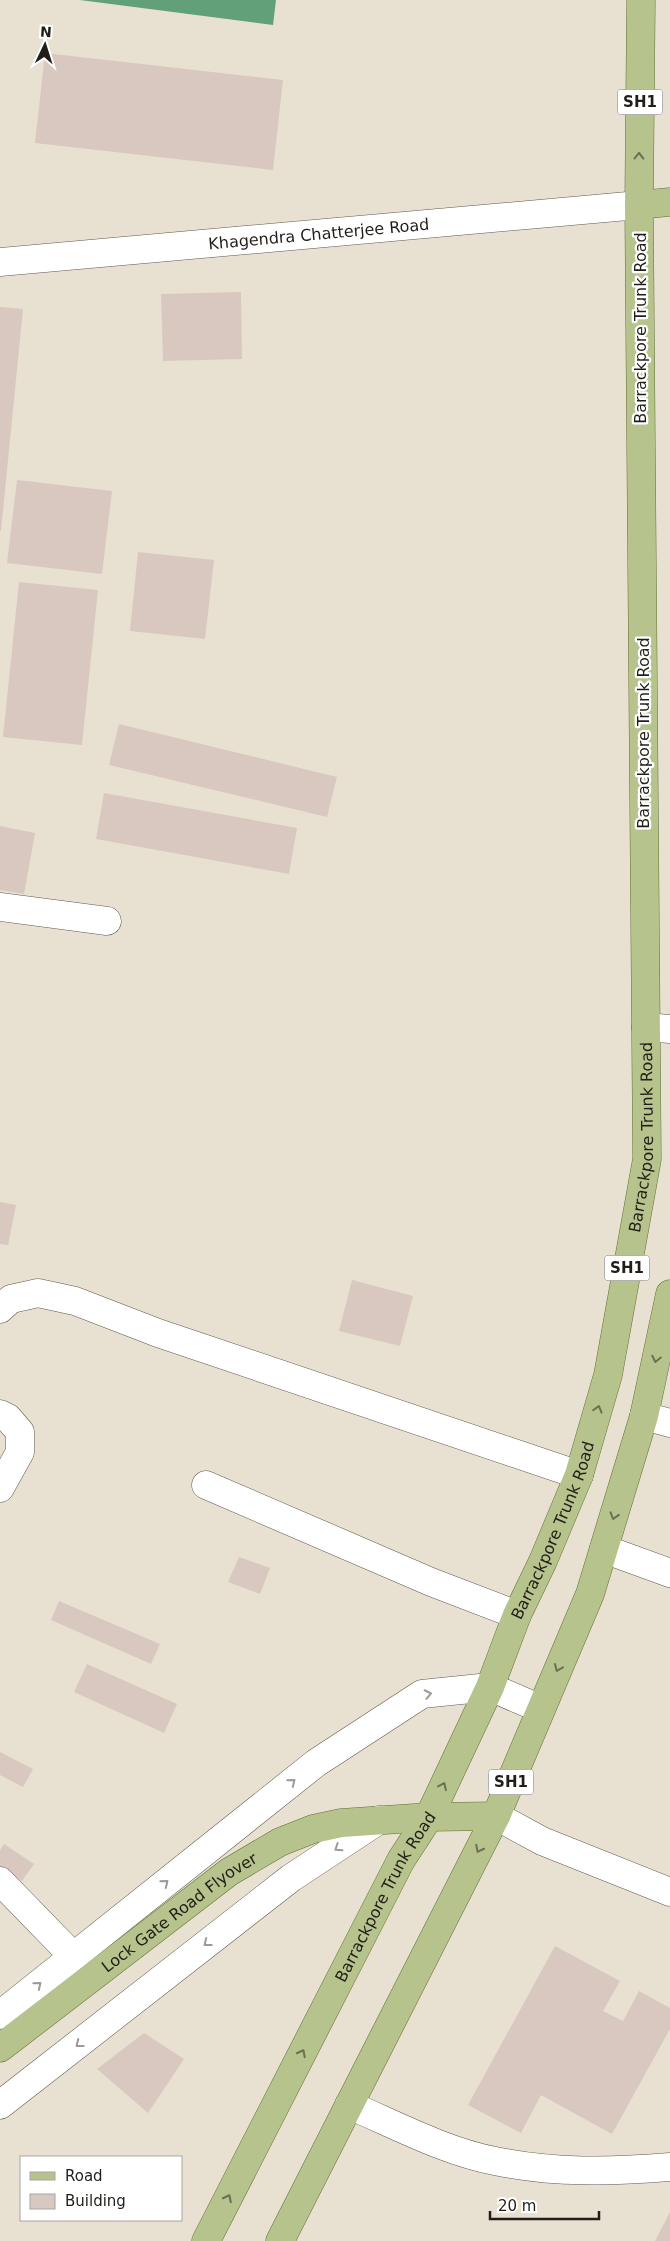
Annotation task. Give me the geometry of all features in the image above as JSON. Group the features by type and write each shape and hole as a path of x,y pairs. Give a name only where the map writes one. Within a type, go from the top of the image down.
{"main road":[{"name":"Barrackpore Trunk Road","path":"206,2241 401,1860 429,1817 490,1686 517,1615 543,1561 579,1475 608,1375 647,1159 658,1028 639,205 641,0"},
{"path":"639,205 670,202"},
{"name":"SH1","path":"280,2241 496,1816 590,1594 644,1416 669,1300"},
{"name":"Lock Gate Road Flyover","path":"0,2048 229,1872 280,1842 313,1829 341,1823 429,1817 496,1816"}],"street":[{"name":"Khagendra Chatterjee Road","path":"0,262 639,205"},
{"path":"0,907 107,920"},
{"path":"0,1309 11,1299 38,1293 75,1301 166,1336 579,1475"},
{"path":"0,1414 8,1418 20,1432 20,1452 0,1488"},
{"path":"644,1416 670,1423"},
{"path":"206,1485 431,1582 517,1615"},
{"path":"604,1549 670,1572"},
{"path":"0,2016 316,1763 422,1694 490,1686 541,1709"},
{"path":"496,1816 542,1841 670,1892"},
{"path":"0,2105 291,1878 378,1820"},
{"path":"0,1881 74,1956"},
{"path":"348,2105 444,2146 494,2161 539,2168 607,2172 670,2167"}],"shaded area":[{"path":"80,0 276,0 273,25"}],"building":[{"path":"45,53 283,80 273,170 35,143"},
{"path":"241,292 242,359 163,361 161,294"},
{"path":"0,307 23,309 1,531 0,531"},
{"path":"17,480 112,491 102,574 7,563"},
{"path":"138,552 214,560 205,639 130,631"},
{"path":"19,582 98,590 82,745 3,737"},
{"path":"119,724 337,777 327,817 109,765"},
{"path":"104,793 297,828 289,874 96,839"},
{"path":"0,826 35,833 24,894 0,890"},
{"path":"0,1202 16,1205 8,1245 0,1244"},
{"path":"352,1280 413,1296 400,1346 339,1331"},
{"path":"239,1557 270,1568 260,1594 228,1582"},
{"path":"59,1601 160,1644 151,1664 51,1620"},
{"path":"87,1664 177,1704 164,1733 74,1692"},
{"path":"0,1752 33,1769 23,1787 0,1775"},
{"path":"4,1844 34,1864 22,1881 0,1866 0,1850"},
{"path":"555,1946 620,1981 603,2011 623,2021 639,1991 670,2008 670,2029 612,2134 541,2095 521,2133 468,2105"},
{"path":"144,2033 184,2059 148,2113 97,2069"},
{"path":"670,2212 670,2241 655,2241"}]}
